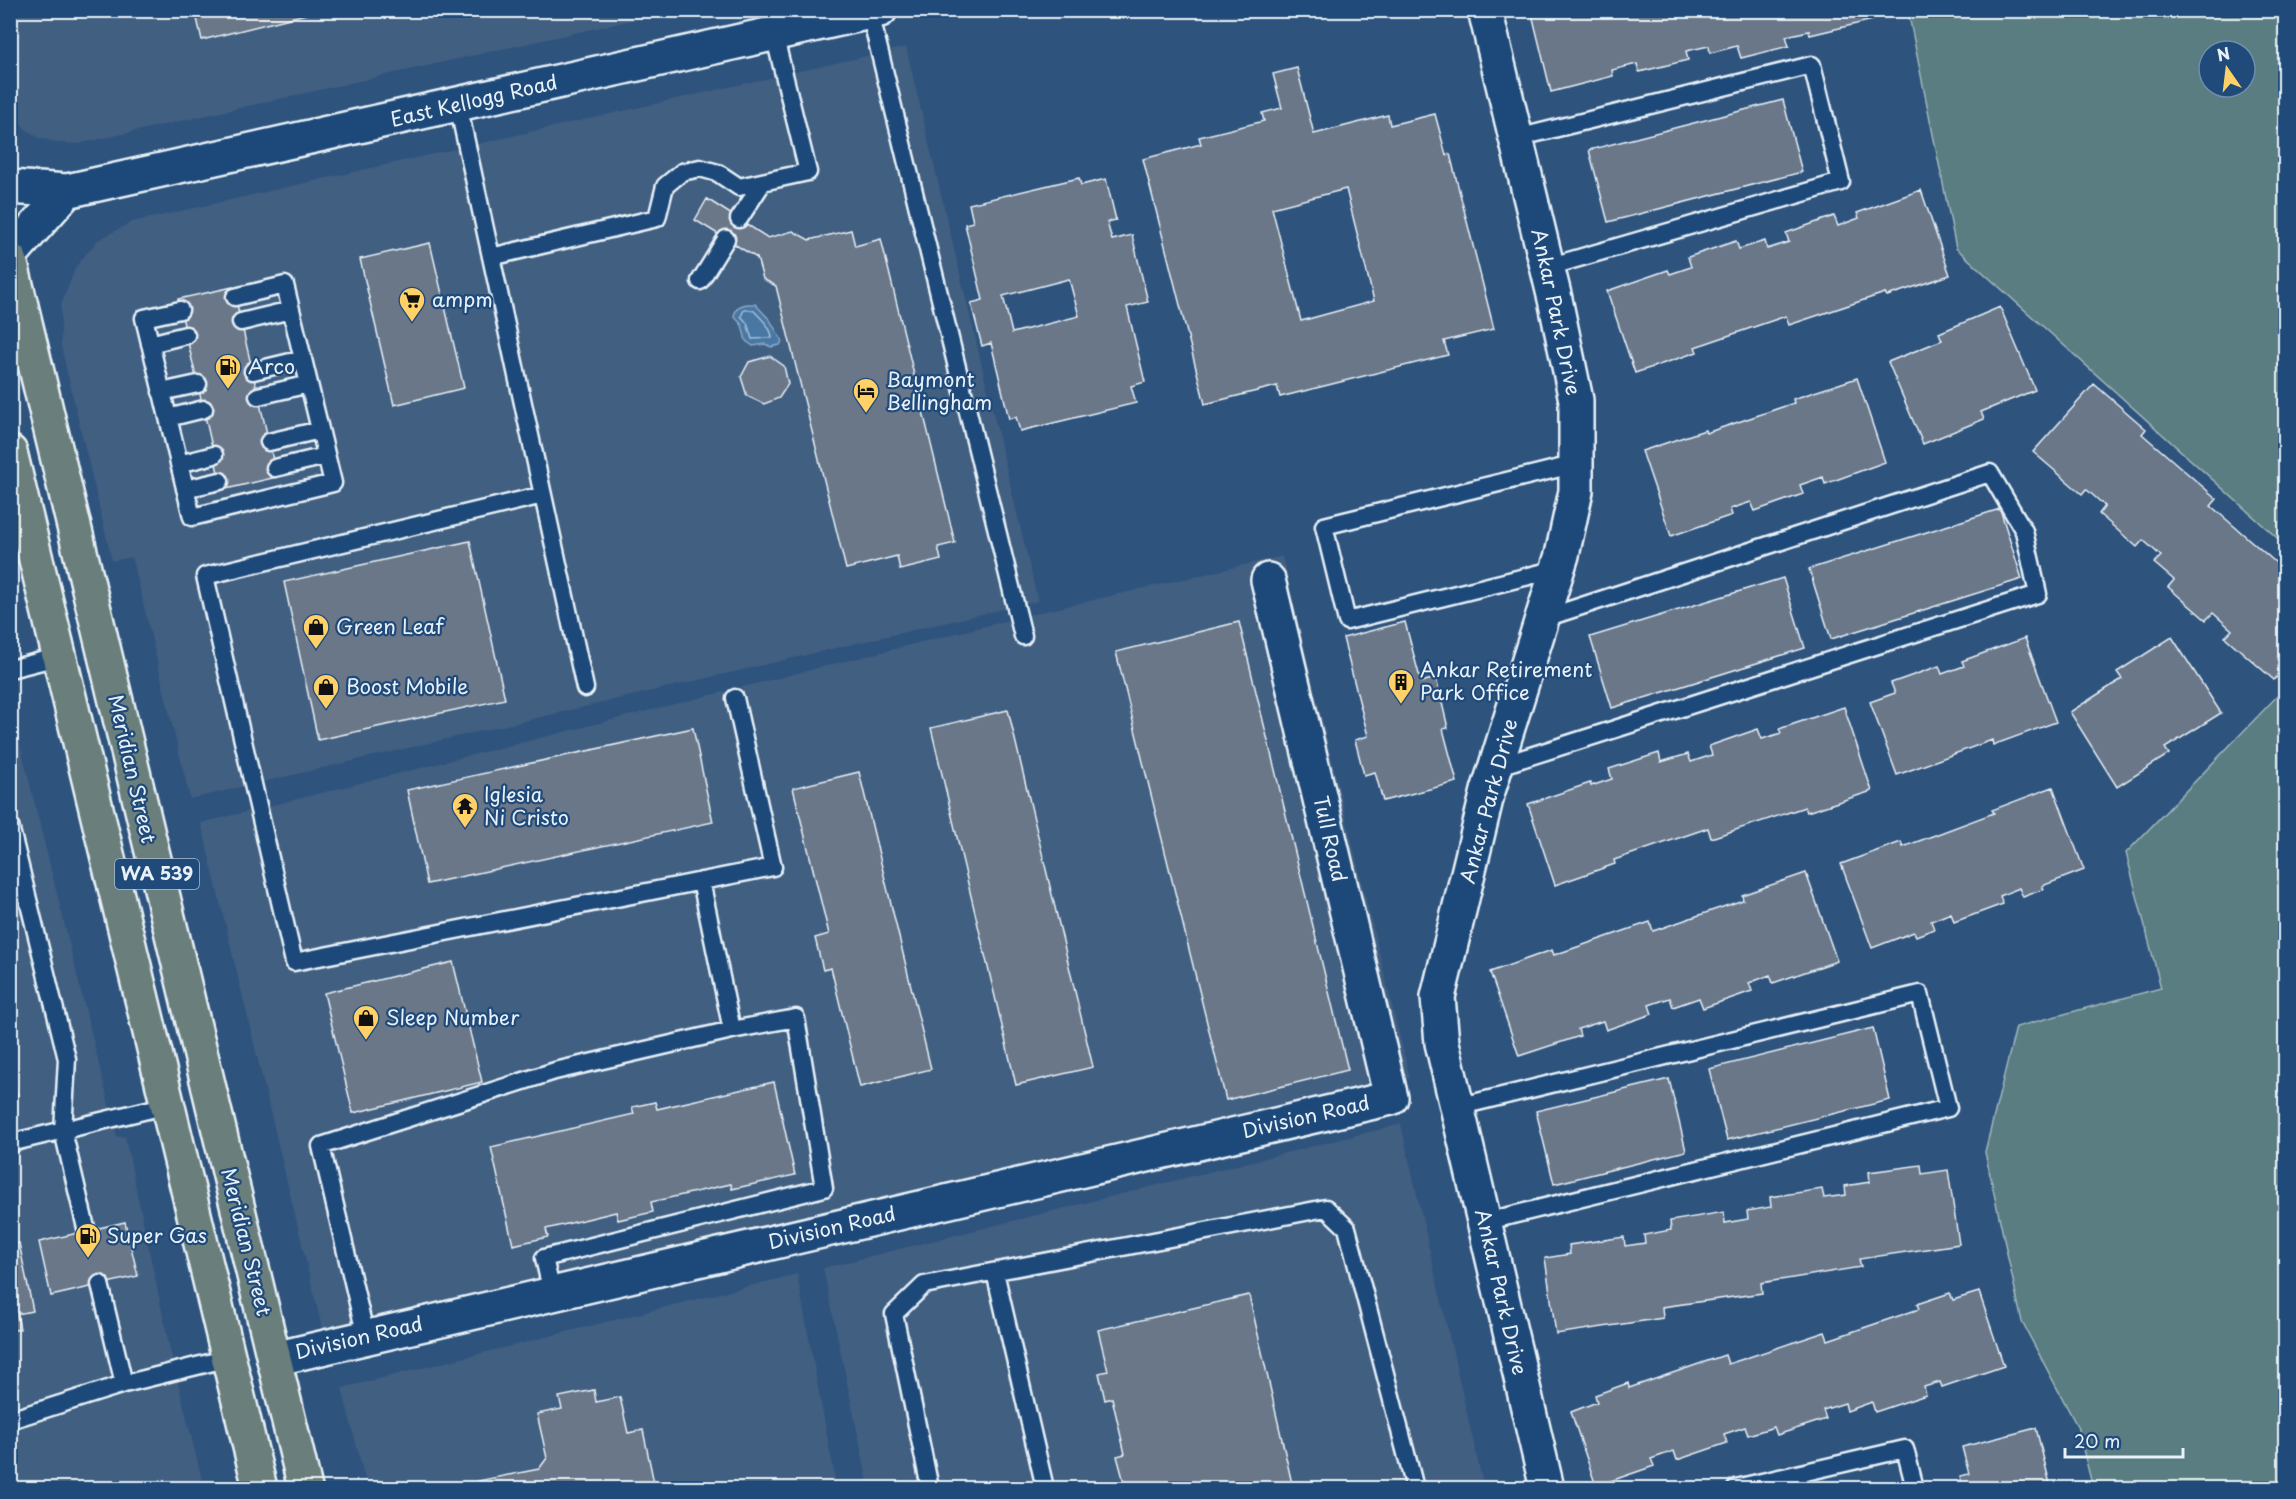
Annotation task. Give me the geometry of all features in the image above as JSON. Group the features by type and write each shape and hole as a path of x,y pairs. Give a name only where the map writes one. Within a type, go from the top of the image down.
{"highway":[{"name":"Meridian Street","path":"10,260 305,1488"},
{"name":"WA 539","path":"10,452 16,500 61,656 260,1488"},
{"path":"229,1358 261,1396 283,1488"}],"street":[{"name":"Ankar Park Drive","path":"1485,10 1548,267 1576,400 1576,491 1557,569 1496,767 1438,997 1442,1043 1547,1488"},
{"name":"East Kellogg Road","path":"10,187 67,191 875,12"},
{"path":"10,255 67,191"},
{"name":"Tull Road","path":"1268,580 1391,1098"},
{"name":"Division Road","path":"274,1359 1391,1098"}],"lane":[{"path":"875,12 1023,636"},
{"path":"491,257 657,218 665,186 681,172 700,168 718,173 739,187 808,172 774,34"},
{"path":"1517,138 1812,65 1841,182 1548,267"},
{"path":"458,105 585,688"},
{"path":"739,219 763,182"},
{"path":"700,281 726,239"},
{"path":"180,310 144,318 192,517 333,483 285,285 235,297"},
{"path":"241,322 291,310"},
{"path":"150,344 186,335"},
{"path":"253,370 303,359"},
{"path":"161,392 198,384"},
{"path":"258,396 309,384"},
{"path":"168,417 204,409"},
{"path":"269,442 320,430"},
{"path":"179,464 214,455"},
{"path":"275,468 326,456"},
{"path":"1557,569 1347,621 1324,526 1576,464"},
{"path":"1496,767 2038,594 2024,531 1990,473 1542,620"},
{"path":"185,489 220,481"},
{"path":"543,495 205,576 294,962 773,867 735,698"},
{"path":"10,669 61,656"},
{"path":"10,826 67,1059 63,1131 86,1228"},
{"path":"702,881 732,1030"},
{"path":"1457,1107 1920,993 1948,1108 1484,1222"},
{"path":"366,1337 321,1146 555,1071 732,1030 796,1018 824,1188 544,1258 552,1293"},
{"path":"10,1143 168,1105"},
{"path":"930,1488 894,1314 924,1286 1326,1208 1347,1228 1415,1488"},
{"path":"995,1272 1045,1488"},
{"path":"100,1284 124,1384"},
{"path":"10,1420 124,1384 229,1358"},
{"path":"1736,1488 1905,1449 1915,1488"}],"shaded area":[{"path":"10,11 673,11 78,144 59,143 39,138 24,128 13,111 10,102"},
{"path":"906,47 1038,601 190,799 132,557 112,561 61,347 61,305 76,266 98,240 132,222"},
{"path":"1282,556 1410,1078 323,1332 201,823 1041,612"},
{"path":"10,703 117,1137 125,1136 170,1349 204,1488 11,1488"},
{"path":"1401,1124 1484,1488 869,1488 823,1268"},
{"path":"797,1274 837,1488 367,1488 342,1388"}],"green space":[{"path":"1908,11 2285,11 2285,545 1956,248"},
{"path":"2285,688 2285,1488 2093,1488 2077,1426 2022,1322 1985,1152 2016,1027 2161,988 2126,853"}],"water":[{"path":"755,304 770,320 782,341 780,345 753,346 746,341 742,325 734,316 738,307"}],"building":[{"path":"195,10 322,10 202,40"},
{"path":"1531,10 1870,10 1873,20 1810,35 1809,31 1786,36 1789,46 1741,58 1737,46 1710,53 1709,46 1686,51 1688,60 1639,72 1637,64 1612,70 1613,76 1551,92"},
{"path":"1297,68 1314,134 1388,115 1390,125 1435,114 1446,155 1450,154 1494,329 1444,341 1448,355 1280,397 1277,386 1205,404 1143,159 1201,144 1199,137 1264,121 1262,113 1282,108 1273,74","holes":["1346,189 1374,301 1301,321 1272,208"]},
{"path":"1783,100 1802,172 1608,222 1589,150"},
{"path":"1079,178 1081,185 1106,179 1116,220 1107,222 1112,240 1132,235 1148,302 1127,307 1145,382 1131,386 1136,403 1020,431 1016,417 1009,419 991,343 982,346 971,303 983,300 965,224 973,222 969,204","holes":["1069,279 1079,316 1012,333 1003,296"]},
{"path":"1921,190 1950,275 1887,296 1885,293 1789,325 1786,316 1695,347 1697,352 1635,373 1607,291 1668,270 1670,274 1691,267 1688,257 1736,241 1739,249 1765,241 1767,249 1789,242 1786,233 1834,216 1838,226 1859,218 1857,213"},
{"name":"Baymont Bellingham","path":"707,199 768,238 793,231 809,240 851,230 855,246 881,239 955,543 938,547 941,560 900,570 897,556 846,569 776,286 763,279 757,258 695,220"},
{"name":"ampm","path":"430,243 464,388 394,405 360,259"},
{"name":"Arco","path":"233,287 277,477 222,490 178,299"},
{"path":"2000,307 2035,390 1981,412 1984,419 1923,444 1888,362 1942,340 1939,333"},
{"path":"770,356 784,366 788,384 779,398 764,404 747,396 741,377 749,362"},
{"path":"1857,378 1885,462 1825,484 1823,477 1800,485 1803,494 1755,511 1751,502 1730,509 1732,515 1671,536 1642,451 1705,430 1706,433 1794,403 1793,399"},
{"path":"2094,384 2146,429 2142,434 2217,499 2211,506 2282,568 2286,567 2286,668 2274,680 2225,637 2232,630 2213,613 2206,620 2168,587 2174,580 2154,563 2161,556 2143,540 2137,547 2099,514 2105,506 2086,489 2082,494 2033,452"},
{"path":"2000,509 2022,579 1831,639 1809,569"},
{"path":"470,541 505,699 318,740 284,582"},
{"path":"1783,578 1805,648 1612,708 1590,637"},
{"path":"1239,622 1348,1070 1226,1100 1116,652"},
{"name":"Ankar Retirement Park Office","path":"1405,622 1421,682 1436,678 1448,728 1443,729 1457,782 1383,801 1375,772 1364,775 1355,740 1368,736 1343,638"},
{"path":"2172,637 2221,713 2165,748 2169,754 2117,787 2070,712 2122,679 2117,672"},
{"path":"2025,638 2056,722 1993,745 1992,740 1897,775 1870,702 1895,693 1891,683 1939,666 1942,674 1964,666 1962,661"},
{"path":"1844,707 1872,791 1807,812 1805,807 1711,838 1708,828 1614,860 1615,864 1555,885 1528,804 1590,783 1591,786 1612,779 1609,769 1659,753 1661,762 1688,754 1691,762 1712,755 1709,746 1758,729 1762,739 1781,733 1779,729"},
{"path":"1008,710 1093,1067 1016,1085 931,728"},
{"path":"693,728 713,822 427,884 407,790"},
{"path":"859,772 931,1069 860,1087 831,968 823,970 815,938 829,934 793,788"},
{"path":"2053,787 2084,870 2042,886 2044,889 2023,897 2019,888 2000,896 2003,904 1954,922 1951,913 1931,921 1934,929 1916,936 1914,932 1872,948 1841,864 1901,842 1903,847 1994,813 1992,810"},
{"path":"1806,873 1837,961 1773,983 1770,975 1749,983 1752,991 1703,1008 1699,998 1673,1007 1670,998 1649,1005 1652,1014 1606,1030 1603,1021 1578,1029 1580,1036 1519,1056 1490,972 1552,950 1554,955 1650,922 1653,931 1743,900 1742,895"},
{"path":"453,962 482,1082 353,1113 324,993"},
{"path":"1873,1028 1890,1100 1727,1140 1709,1069"},
{"path":"10,1068 18,1096 10,1098"},
{"path":"1669,1079 1686,1151 1554,1184 1536,1111"},
{"path":"774,1082 795,1175 732,1189 731,1184 651,1202 653,1212 618,1220 616,1212 546,1229 548,1237 513,1245 491,1147 634,1114 632,1107 655,1102 657,1109"},
{"path":"1921,1165 1922,1174 1948,1170 1959,1244 1859,1259 1861,1267 1761,1283 1762,1293 1662,1307 1663,1318 1556,1334 1545,1258 1570,1254 1569,1245 1624,1237 1625,1246 1645,1243 1644,1235 1671,1230 1670,1221 1724,1212 1725,1223 1748,1219 1747,1211 1771,1207 1770,1197 1822,1189 1824,1198 1846,1195 1845,1186 1870,1182 1869,1172"},
{"name":"Super Gas","path":"125,1222 138,1276 51,1296 39,1242"},
{"path":"19,1243 33,1311 17,1314 20,1329 10,1331 10,1245"},
{"path":"1979,1292 2004,1366 1942,1387 1940,1382 1924,1387 1926,1395 1875,1412 1872,1402 1847,1411 1845,1403 1823,1410 1826,1419 1777,1435 1774,1427 1748,1435 1745,1427 1724,1434 1727,1443 1677,1460 1674,1451 1651,1459 1654,1466 1596,1486 1571,1412 1597,1402 1595,1395 1628,1383 1629,1388 1725,1355 1728,1364 1825,1332 1828,1340 1919,1309 1917,1304 1950,1293 1953,1300"},
{"path":"1249,1295 1293,1488 1134,1488 1132,1482 1124,1482 1117,1456 1125,1454 1112,1398 1105,1400 1099,1373 1108,1371 1098,1330"},
{"path":"594,1390 596,1402 620,1397 628,1433 643,1430 655,1488 480,1488 478,1481 539,1469 547,1458 537,1414 562,1409 559,1397"},
{"path":"2036,1428 2051,1488 1963,1488 1960,1476 1969,1474 1962,1447"}],"place":[{"name":"ampm","path":"412,323"},
{"name":"Arco","path":"228,390"},
{"name":"Baymont Bellingham","path":"866,414"},
{"name":"Green Leaf","path":"316,650"},
{"name":"Ankar Retirement Park Office","path":"1401,705"},
{"name":"Boost Mobile","path":"326,710"},
{"name":"Iglesia Ni Cristo","path":"465,829"},
{"name":"Sleep Number","path":"366,1041"},
{"name":"Super Gas","path":"88,1259"}]}
